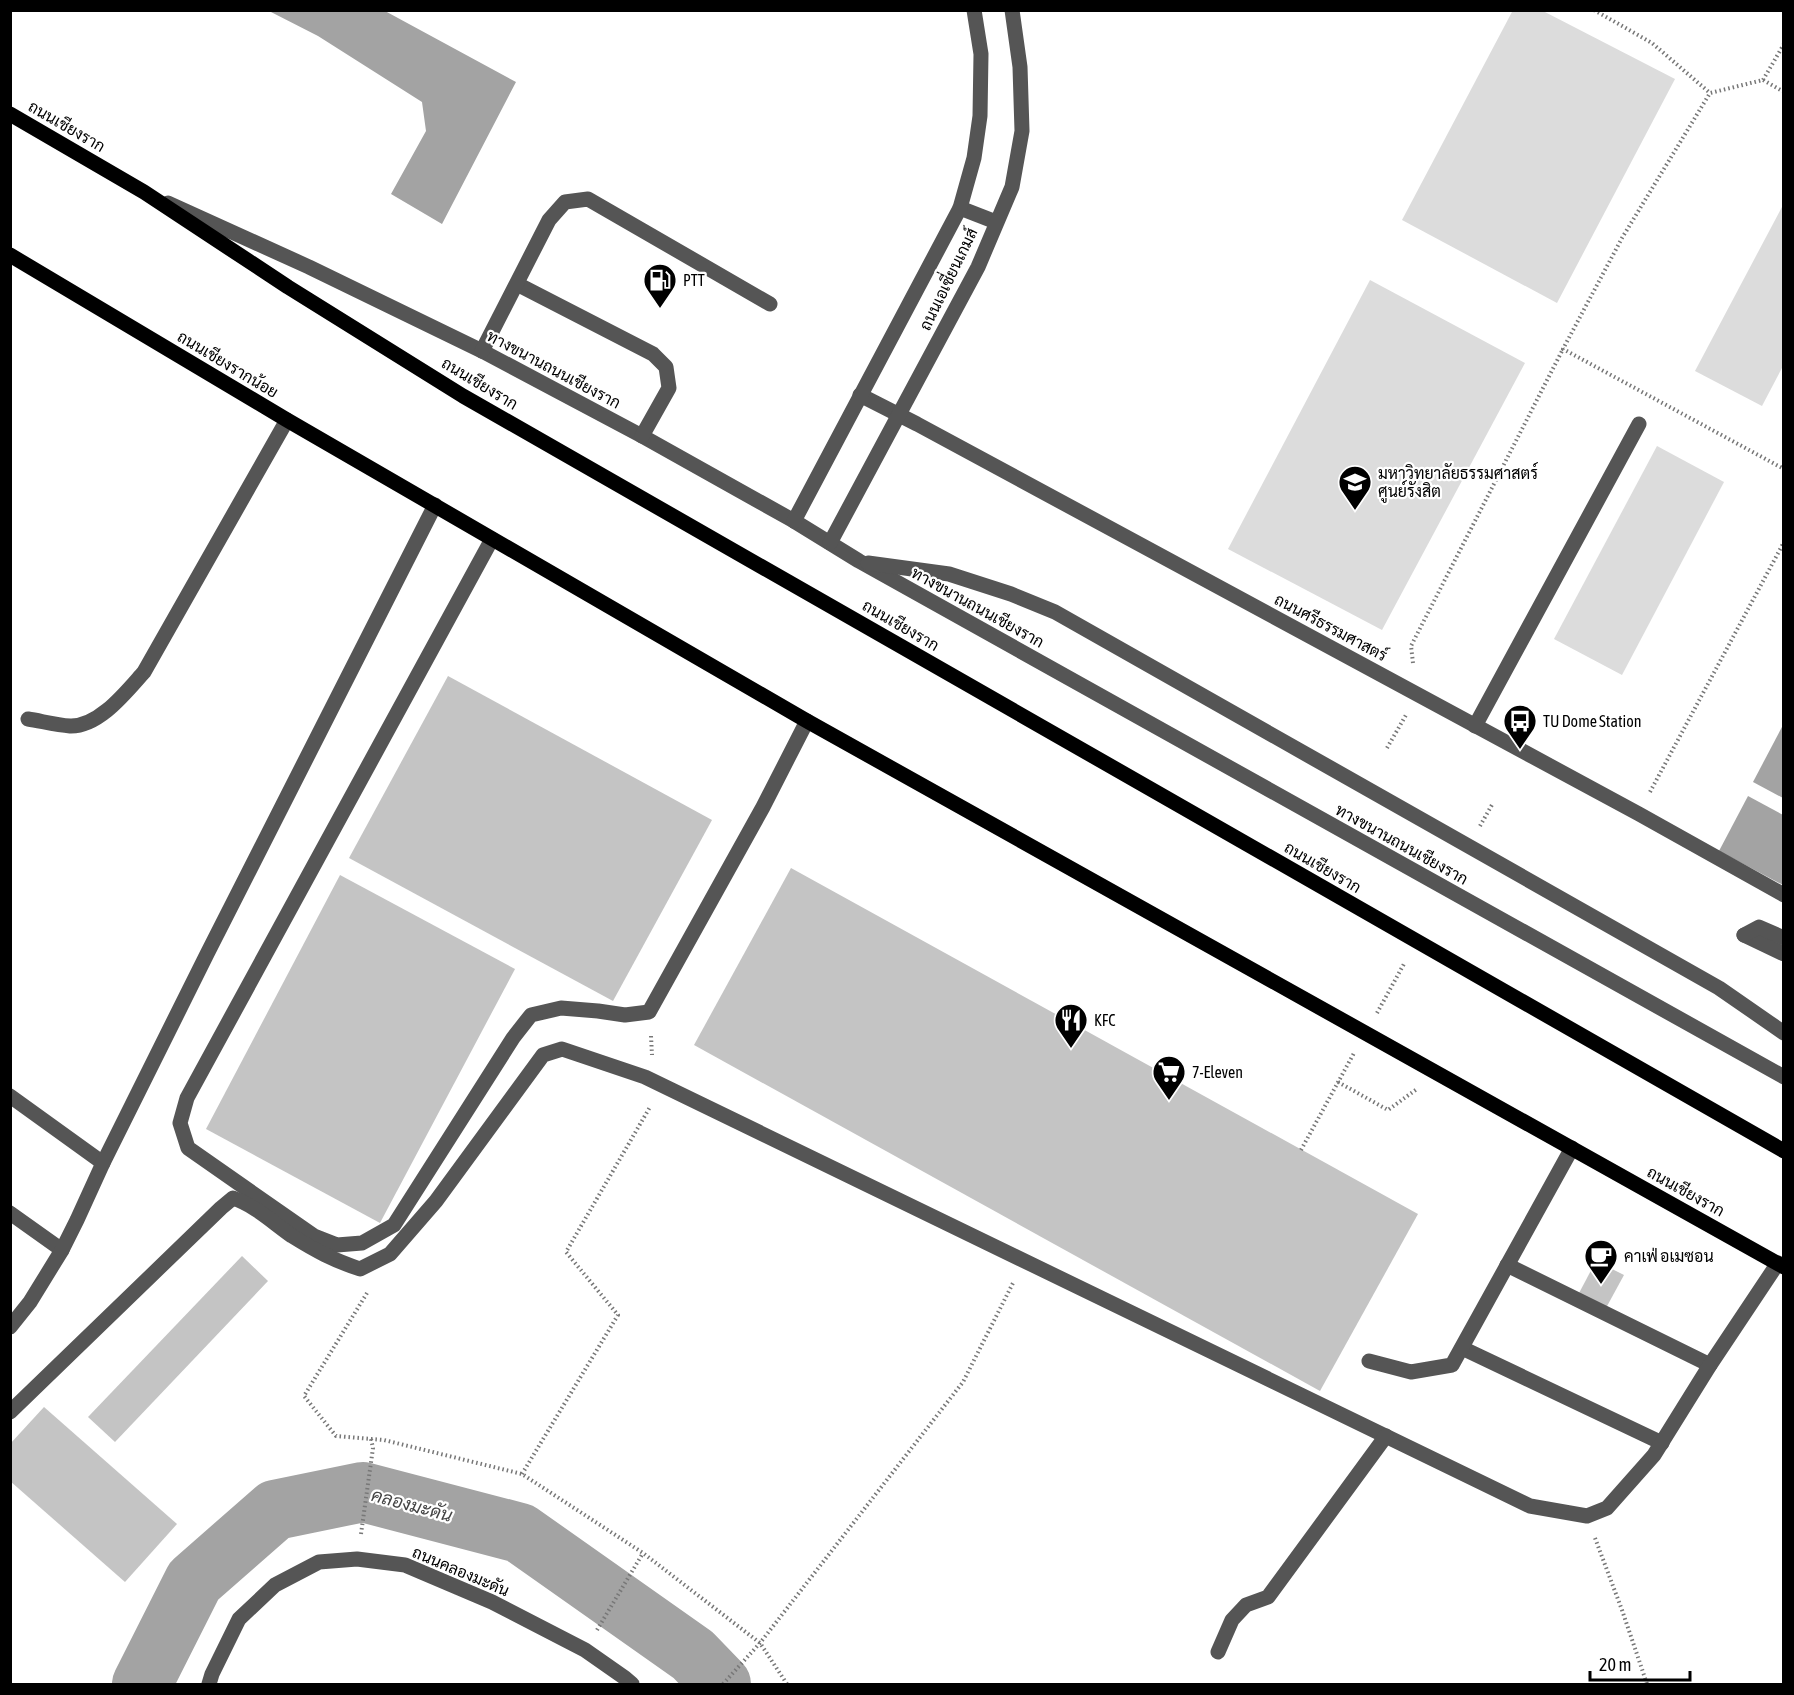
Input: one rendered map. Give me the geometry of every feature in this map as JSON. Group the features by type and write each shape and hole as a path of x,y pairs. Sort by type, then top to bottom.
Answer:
{"main road":[{"name":"ถนนเชียงราก","path":"10,114 144,192 288,287 463,396 1784,1151"},
{"name":"ถนนเชียงรากน้อย","path":"10,255 287,420"},
{"name":"ถนนเชียงราก","path":"287,420 807,721 1781,1265"}],"street":[{"name":"ถนนเอเซี่ยนเกมส์","path":"794,522 960,208 974,158 980,116 981,54 974,10"},
{"name":"ถนนเอเซี่ยนเกมส์","path":"830,543 978,267 1012,187 1022,131 1020,67 1012,10"},
{"name":"ทางขนานถนนเชียงราก","path":"144,192 309,267 482,351 642,436 859,561 1784,1077"},
{"path":"482,351 549,220 565,202 588,199 770,304"},
{"path":"960,208 996,222"},
{"path":"517,284 653,354 666,367 669,388 642,436"},
{"name":"ถนนศรีธรรมศาสตร์","path":"860,395 1639,814 1784,895"},
{"path":"28,719 72,726 98,718 144,672 287,420"},
{"path":"1475,726 1639,424"},
{"path":"10,1327 30,1302 62,1250 103,1163 435,505"},
{"path":"492,539 187,1098 180,1123 188,1148 314,1236 337,1245 362,1243 394,1225 513,1038 531,1015 561,1008 625,1016 649,1012 763,807 807,721"},
{"path":"859,561 949,574 1011,594 1055,612 1719,988 1784,1033"},
{"path":"1784,938 1759,927 1744,934 1784,954"},
{"path":"10,1412 233,1198 248,1203 291,1235 331,1259 360,1269 390,1254 436,1201 543,1055 562,1049 645,1077 1530,1506 1587,1516 1607,1508 1654,1455 1710,1365 1781,1265"},
{"path":"10,1096 103,1163"},
{"path":"1369,1361 1411,1372 1452,1365 1572,1148"},
{"path":"10,1213 62,1250"},
{"path":"1507,1265 1710,1365"},
{"path":"1462,1348 1662,1443"},
{"path":"1218,1652 1232,1620 1246,1605 1268,1598 1386,1436"},
{"name":"ถนนคลองมะดัน","path":"209,1684 239,1619 275,1586 319,1562 357,1559 405,1565 492,1602 585,1650 632,1684"}],"path":[{"path":"1594,10 1652,43 1710,93"},
{"path":"1763,80 1784,44"},
{"path":"1411,646 1622,238 1710,93 1763,80 1784,92"},
{"path":"1563,349 1784,469"},
{"path":"1639,814 1784,542"},
{"path":"645,1077 653,1075 649,1012"},
{"path":"1338,1082 1388,1110 1438,1074"},
{"path":"522,1474 618,1315 566,1252 663,1086"},
{"path":"390,1254 304,1396 336,1436 384,1440 522,1474 643,1553 760,1643 787,1684"},
{"path":"723,1684 760,1643 963,1382 1024,1262"},
{"path":"361,1531 372,1448 371,1439"},
{"path":"1587,1516 1647,1684"},
{"path":"594,1635 643,1553"}],"shaded area":[{"path":"1513,10 1543,11 1675,79 1557,303 1402,220"},
{"path":"269,11 385,11 516,82 442,224 391,194 426,131 422,102 318,36"},
{"path":"1783,205 1783,366 1762,406 1695,371"},
{"path":"1370,280 1525,363 1382,630 1228,549"},
{"path":"1657,446 1724,482 1622,675 1554,639"},
{"path":"1783,725 1783,798 1753,782"},
{"path":"1748,796 1783,815 1783,885 1719,851"}],"building":[{"path":"448,676 712,820 613,1001 349,858"},
{"path":"791,868 1418,1214 1320,1391 694,1045"},
{"path":"340,875 515,969 380,1223 206,1129"},
{"path":"242,1256 268,1281 115,1442 88,1417"},
{"name":"คาเฟ่ อเมซอน","path":"1596,1261 1624,1275 1606,1308 1578,1295"},
{"path":"44,1407 177,1524 125,1582 10,1481 10,1444"}],"waterway":[{"name":"คลองมะดัน","path":"142,1684 194,1581 275,1510 363,1492 520,1533 693,1655 721,1684"}],"place":[{"name":"PTT","path":"660,309"},
{"name":"มหาวิทยาลัยธรรมศาสตร์ ศูนย์รังสิต","path":"1355,511"},
{"name":"TU Dome Station","path":"1520,750"},
{"name":"KFC","path":"1071,1049"},
{"name":"7-Eleven","path":"1169,1101"},
{"name":"คาเฟ่ อเมซอน","path":"1601,1285"}]}
